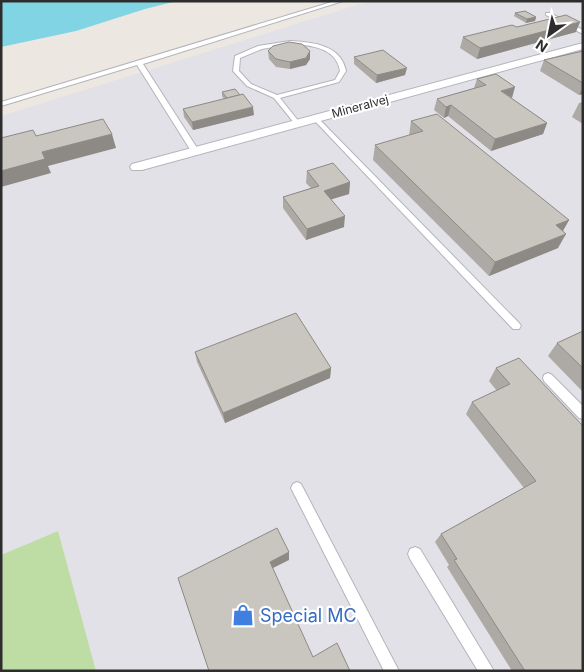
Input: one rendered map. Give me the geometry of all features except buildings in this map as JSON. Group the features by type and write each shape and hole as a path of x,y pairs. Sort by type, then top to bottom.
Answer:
{"street":[{"name":"Mineralvej","path":"137,166 583,46"}],"lane":[{"path":"1,104 341,1"},
{"path":"548,14 583,32"},
{"path":"276,98 337,81 343,71 340,60 330,51 312,44 294,42 281,43 254,50 237,57 236,71 249,85 276,98 297,123"},
{"path":"139,63 195,151"},
{"path":"315,118 516,326"},
{"path":"548,378 583,414"},
{"path":"296,488 392,671"},
{"path":"415,554 487,671"}],"shaded area":[{"path":"370,1 583,1 583,671 96,671 58,531 1,555 1,116"}],"green space":[{"path":"58,531 96,671 1,671 1,555"}],"water":[{"path":"1,1 177,1 76,31 1,47"}],"place":[{"name":"Special MC","path":"243,615"}]}
